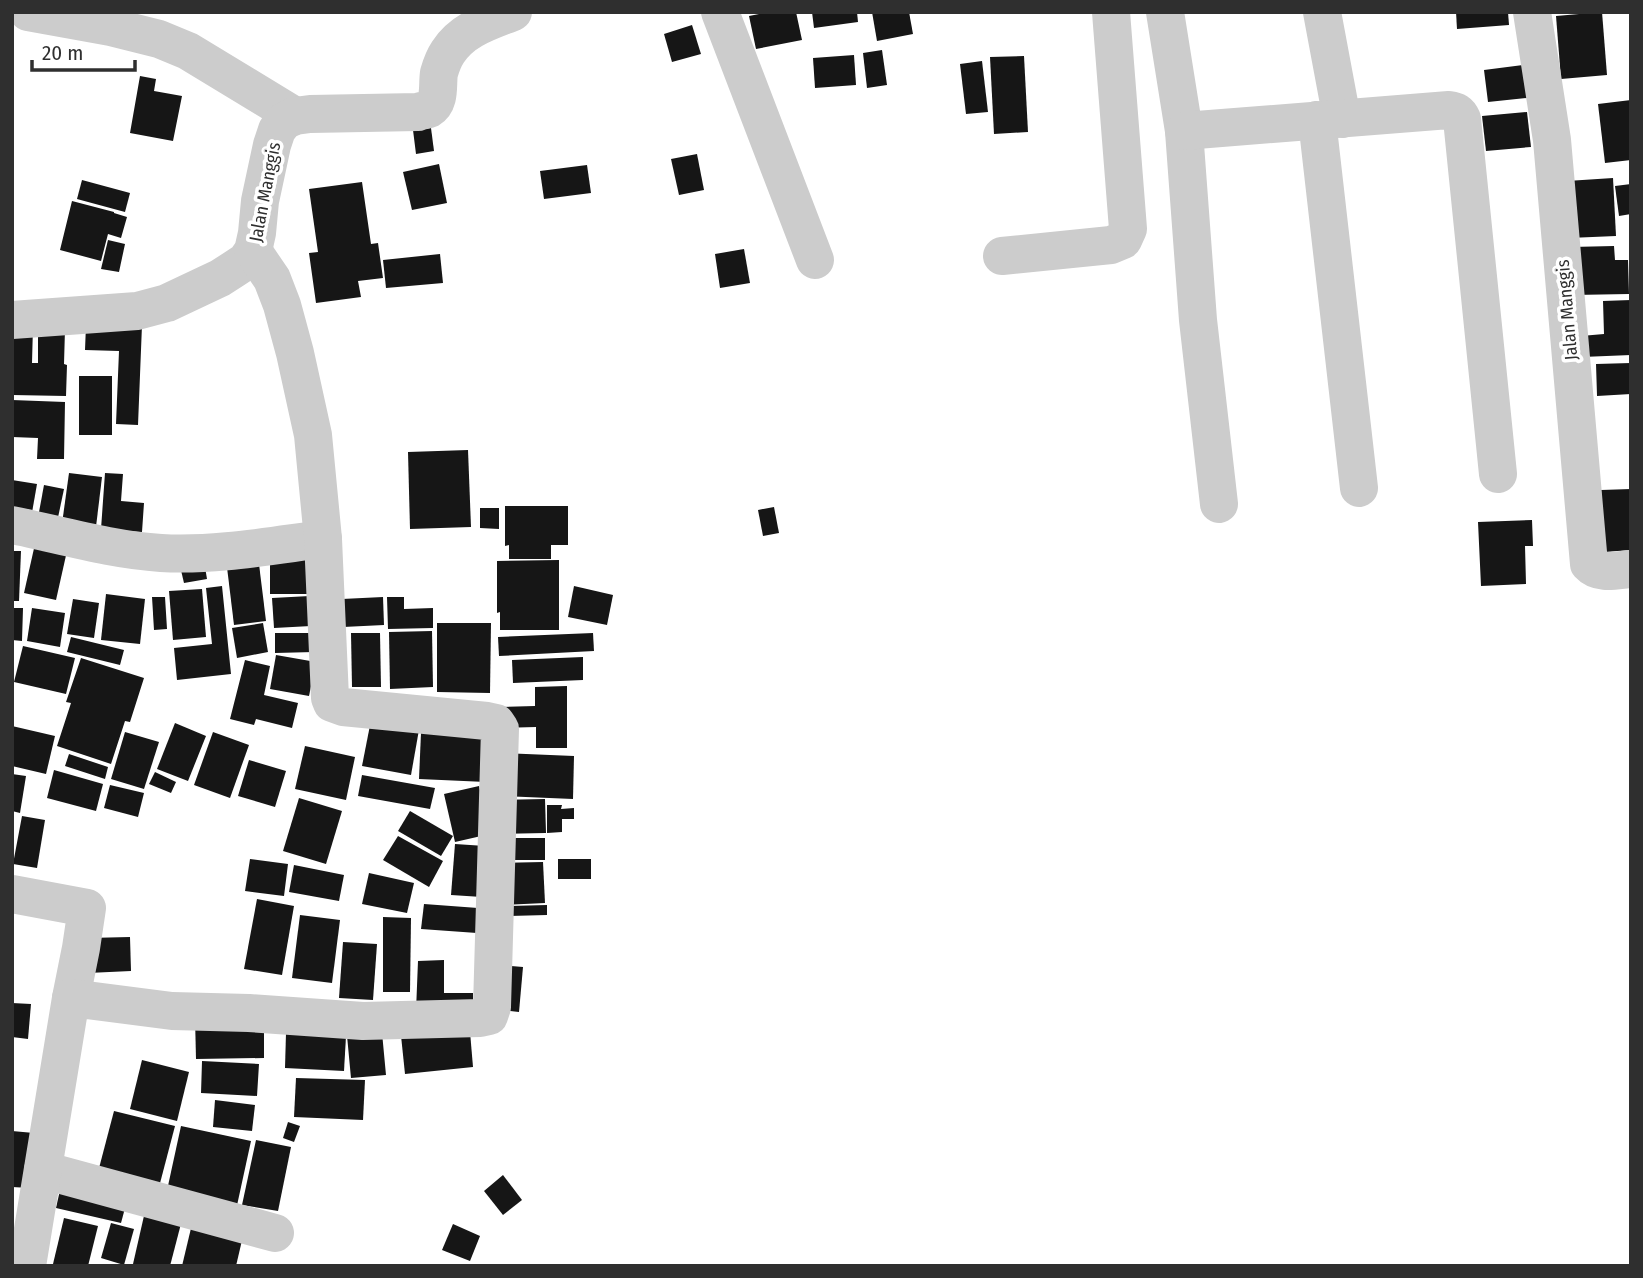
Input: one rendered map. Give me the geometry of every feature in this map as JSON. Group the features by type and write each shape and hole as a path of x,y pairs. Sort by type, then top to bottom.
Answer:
{"street":[{"path":"29,12 159,39 188,51 295,116 418,112 428,109 434,104 437,95 439,74 446,54 458,40 472,29 513,12"},
{"path":"720,12 815,260"},
{"path":"1002,256 1111,245 1123,240 1128,229 1111,12"},
{"path":"1165,12 1184,131 1198,320 1219,504"},
{"path":"1322,12 1359,488"},
{"name":"Jalan Manggis","path":"1532,12 1552,140 1589,564 1600,571 1631,569"},
{"path":"1184,131 1448,110 1460,114 1498,474"},
{"name":"Jalan Manggis","path":"12,320 137,312 167,303 220,278 246,261 253,251 260,201 277,130 284,121 295,116"},
{"path":"71,998 172,1011 363,1021 480,1018 489,1016 492,1007 500,729 496,723 487,721 343,708 332,703 329,691 323,539 313,435 282,305 272,279 253,251"},
{"path":"12,525 159,553 193,554 240,550 323,539"},
{"path":"12,894 87,908 27,1266"},
{"path":"43,1170 275,1233"}],"building":[{"path":"769,12 796,12 802,40 756,49 749,16"},
{"path":"812,12 857,12 858,22 814,28"},
{"path":"872,12 909,12 913,34 877,41"},
{"path":"1456,12 1508,12 1509,25 1457,29"},
{"path":"1602,12 1607,75 1561,79 1556,16"},
{"path":"692,25 701,54 672,62 664,34"},
{"path":"882,50 887,85 867,88 863,53"},
{"path":"854,55 856,85 815,88 813,58"},
{"path":"1024,56 1028,132 994,134 990,57"},
{"path":"982,61 988,112 966,114 960,64"},
{"path":"1523,65 1527,98 1488,102 1484,70"},
{"path":"140,76 156,79 154,91 182,96 173,141 130,133"},
{"path":"1631,100 1631,160 1605,163 1598,104"},
{"path":"1527,112 1531,147 1486,151 1482,116"},
{"path":"431,128 434,151 416,154 413,130"},
{"path":"697,154 704,190 679,195 671,159"},
{"path":"439,164 447,203 412,210 403,172"},
{"path":"587,165 591,193 544,199 540,171"},
{"path":"1613,178 1616,236 1569,238 1567,181"},
{"path":"82,180 130,193 125,212 77,199"},
{"path":"362,182 371,244 378,243 383,278 358,281 361,297 316,303 309,253 318,252 309,189"},
{"path":"1631,184 1631,214 1619,216 1615,186"},
{"path":"72,201 127,217 121,238 108,234 101,261 60,250"},
{"path":"108,240 125,244 119,272 101,269"},
{"path":"1614,246 1615,260 1628,260 1629,294 1573,295 1571,247"},
{"path":"744,249 750,283 720,288 715,254"},
{"path":"440,254 443,283 386,288 383,260"},
{"path":"1631,300 1631,355 1582,357 1581,336 1604,334 1603,301"},
{"path":"12,325 33,326 32,363 38,363 38,328 65,329 66,396 12,395"},
{"path":"86,325 142,325 138,425 116,424 119,351 85,350"},
{"path":"1631,363 1631,394 1597,396 1596,364"},
{"path":"79,376 112,376 112,435 79,435"},
{"path":"12,400 65,402 64,459 37,459 38,438 12,437"},
{"path":"468,450 471,527 410,529 408,452"},
{"path":"69,473 102,477 95,535 61,531"},
{"path":"105,473 123,474 121,501 144,503 142,532 101,529"},
{"path":"12,480 37,484 30,524 12,521"},
{"path":"44,485 64,489 56,527 37,523"},
{"path":"1631,489 1631,550 1604,552 1601,490"},
{"path":"505,506 568,506 568,545 551,545 551,559 509,559 509,545 505,546"},
{"path":"774,507 779,533 763,536 758,510"},
{"path":"480,508 499,508 499,529 480,528"},
{"path":"1532,520 1533,546 1525,546 1526,584 1481,586 1478,522"},
{"path":"37,535 69,542 56,600 24,593"},
{"path":"12,551 21,551 19,601 12,601"},
{"path":"309,552 310,594 270,594 270,553"},
{"path":"258,556 266,621 234,625 226,559"},
{"path":"559,560 559,630 500,630 500,612 497,613 497,561"},
{"path":"204,561 207,579 184,583 180,566"},
{"path":"222,586 231,674 177,680 174,648 212,644 206,588"},
{"path":"574,586 613,595 607,625 568,617"},
{"path":"202,589 206,637 173,640 169,591"},
{"path":"106,594 145,599 140,644 101,640"},
{"path":"310,596 311,626 274,628 272,598"},
{"path":"152,597 165,597 167,629 154,630"},
{"path":"383,597 384,625 343,627 342,599"},
{"path":"387,597 404,597 404,609 433,608 433,628 388,629"},
{"path":"73,599 99,603 94,638 67,634"},
{"path":"12,608 23,608 22,641 12,640"},
{"path":"32,608 65,613 60,647 27,641"},
{"path":"263,623 268,652 237,658 232,628"},
{"path":"437,623 491,623 490,693 437,692"},
{"path":"432,631 433,687 390,689 389,632"},
{"path":"275,633 314,633 314,652 275,653"},
{"path":"351,633 380,633 381,687 352,687"},
{"path":"593,633 594,651 499,656 498,637"},
{"path":"71,637 124,650 120,665 67,652"},
{"path":"23,646 75,658 66,694 14,682"},
{"path":"276,655 316,662 309,696 270,689"},
{"path":"583,657 583,680 513,683 512,660"},
{"path":"81,658 144,678 130,722 125,721 111,764 57,746 71,703 66,702"},
{"path":"245,660 270,666 264,695 298,703 292,728 256,719 254,725 230,719"},
{"path":"567,686 567,748 536,748 536,727 503,728 502,707 535,706 535,687"},
{"path":"372,715 420,724 411,775 362,766"},
{"path":"175,723 206,736 188,781 157,769"},
{"path":"12,726 55,736 46,774 12,766"},
{"path":"125,732 159,742 144,789 111,779"},
{"path":"213,732 249,745 230,798 194,785"},
{"path":"421,733 488,735 486,782 419,779"},
{"path":"305,746 355,757 346,800 295,789"},
{"path":"504,753 574,756 573,799 502,796"},
{"path":"69,754 108,767 105,779 65,766"},
{"path":"249,760 286,771 275,807 238,796"},
{"path":"54,770 103,784 96,811 47,798"},
{"path":"155,772 176,782 171,793 149,784"},
{"path":"12,774 26,776 20,813 12,811"},
{"path":"362,775 435,788 430,809 358,796"},
{"path":"110,785 144,793 138,817 104,808"},
{"path":"479,786 490,834 455,842 444,794"},
{"path":"299,798 342,811 326,864 283,851"},
{"path":"545,799 546,833 501,834 500,800"},
{"path":"547,805 562,805 561,809 574,808 574,819 562,819 562,832 547,833"},
{"path":"410,811 453,836 441,856 398,831"},
{"path":"22,816 45,820 37,868 13,864"},
{"path":"398,836 443,861 429,887 383,860"},
{"path":"510,838 545,838 545,860 510,860"},
{"path":"455,844 485,846 482,897 451,895"},
{"path":"250,859 288,864 284,896 245,891"},
{"path":"558,859 591,859 591,879 558,879"},
{"path":"543,862 545,903 502,905 500,863"},
{"path":"294,865 344,875 339,901 289,892"},
{"path":"369,873 414,883 407,913 362,904"},
{"path":"257,899 294,906 282,975 244,969"},
{"path":"424,904 478,908 477,933 421,929"},
{"path":"547,905 547,915 509,916 509,906"},
{"path":"300,915 340,920 332,983 292,978"},
{"path":"383,917 411,918 410,992 383,992"},
{"path":"130,937 131,971 88,973 88,938"},
{"path":"343,942 377,944 373,1000 339,998"},
{"path":"444,960 444,993 473,993 473,1011 416,1011 418,961"},
{"path":"498,965 523,967 519,1012 494,1009"},
{"path":"12,1003 31,1004 28,1039 12,1037"},
{"path":"264,1016 264,1058 196,1059 195,1017"},
{"path":"469,1020 473,1067 405,1074 400,1026"},
{"path":"381,1022 386,1075 351,1078 346,1025"},
{"path":"286,1033 346,1036 344,1071 285,1068"},
{"path":"142,1060 189,1072 177,1121 130,1109"},
{"path":"202,1061 259,1064 257,1096 201,1093"},
{"path":"296,1078 365,1080 363,1120 294,1117"},
{"path":"215,1100 255,1105 252,1131 213,1127"},
{"path":"114,1111 175,1126 159,1187 98,1172"},
{"path":"288,1122 300,1126 294,1142 283,1138"},
{"path":"181,1126 251,1141 236,1210 166,1195"},
{"path":"12,1131 34,1133 30,1188 12,1187"},
{"path":"256,1140 291,1147 278,1211 242,1205"},
{"path":"503,1175 522,1200 503,1215 484,1191"},
{"path":"62,1181 128,1197 121,1223 56,1208"},
{"path":"146,1207 183,1216 170,1266 133,1264"},
{"path":"64,1218 98,1226 88,1266 53,1264"},
{"path":"111,1223 134,1229 124,1265 101,1258"},
{"path":"192,1224 243,1236 236,1266 182,1266"},
{"path":"453,1224 480,1236 470,1261 442,1250"}]}
